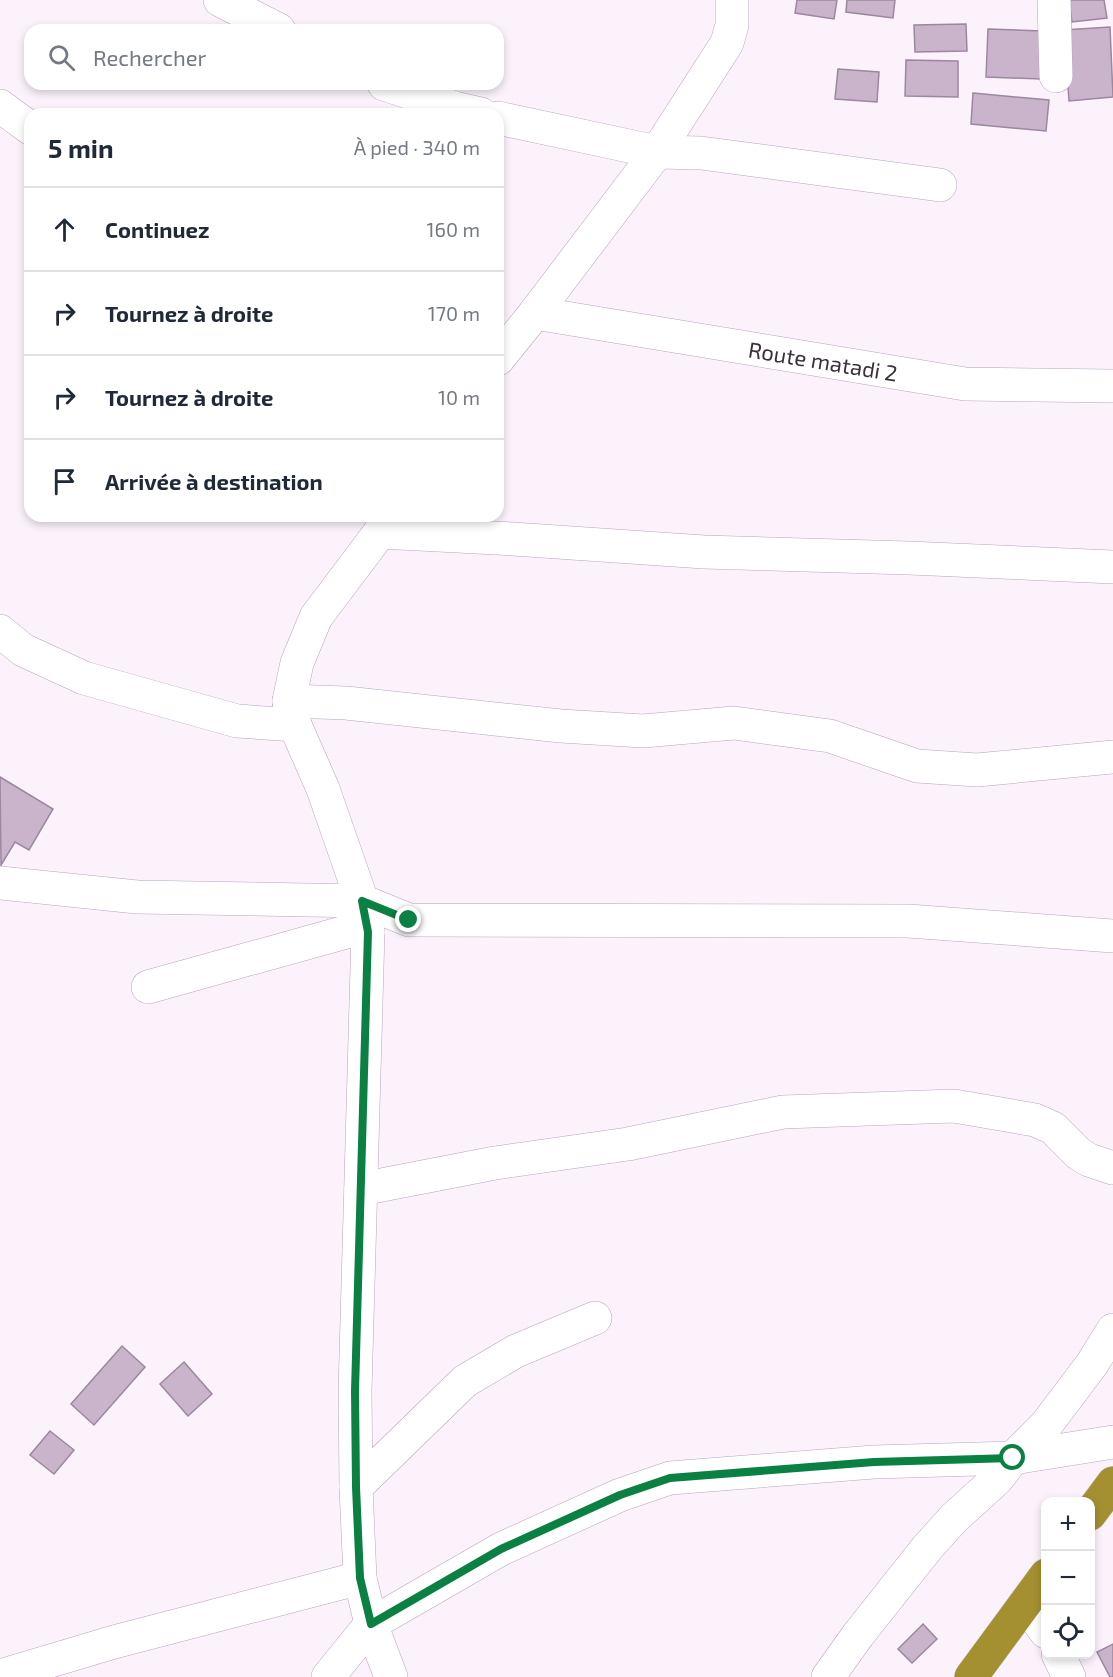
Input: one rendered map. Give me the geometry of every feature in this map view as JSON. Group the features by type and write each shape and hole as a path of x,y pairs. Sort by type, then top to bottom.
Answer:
{"highway":[{"path":"1095,1507 1113,1483"},
{"path":"971,1677 1041,1582"}],"street":[{"path":"220,0 267,24"},
{"path":"504,347 535,313 657,152 727,42 732,25 732,0"},
{"path":"1054,0 1056,76"},
{"path":"402,90 455,108"},
{"path":"0,106 24,124"},
{"path":"504,119 657,152 701,153 940,185"},
{"name":"Route matadi 2","path":"535,313 965,384 1113,386"},
{"path":"391,1677 371,1624 360,1578 356,1487 355,1391 368,932 362,901 323,789 292,713 297,663 316,617 385,524 513,539 704,552 1113,567"},
{"path":"0,631 23,650 84,678 237,721 346,703 561,726 644,731 734,723 830,736 917,766 977,770 1113,757"},
{"path":"0,883 137,897 362,901 409,920 908,921 1113,936"},
{"path":"148,987 354,930 368,932"},
{"path":"361,1189 495,1163 628,1144 783,1112 954,1106 1035,1120 1053,1128 1079,1154 1113,1168"},
{"path":"356,1487 465,1381 516,1351 595,1318"},
{"path":"828,1677 927,1548 954,1518 997,1479 1013,1458 1046,1425 1092,1364 1113,1330"},
{"path":"328,1677 371,1624 501,1549 620,1495 670,1478 874,1462 1013,1458 1113,1442"},
{"path":"0,1676 114,1642 360,1578"},
{"path":"1025,1603 1041,1625"},
{"path":"1060,1659 1069,1677"}],"building":[{"path":"797,0 837,0 834,19 795,13"},
{"path":"847,0 895,0 893,18 846,12"},
{"path":"1069,0 1104,0 1107,18 1072,22"},
{"path":"966,24 967,51 915,52 914,25"},
{"path":"1110,27 1113,97 1069,101 1064,30"},
{"path":"988,29 1042,31 1040,79 986,77"},
{"path":"906,60 958,61 958,97 905,96"},
{"path":"838,69 879,72 877,102 835,99"},
{"path":"973,93 1049,100 1046,131 971,124"},
{"path":"0,777 53,809 29,850 15,842 1,865"},
{"path":"122,1346 145,1367 94,1425 71,1404"},
{"path":"184,1362 212,1394 188,1416 160,1384"},
{"path":"50,1431 74,1450 54,1474 30,1455"},
{"path":"923,1624 937,1639 912,1663 898,1649"},
{"path":"1113,1644 1113,1677 1110,1677 1097,1652"}],"route":[{"path":"409,920 362,901 368,932 355,1391 356,1487 360,1578 371,1624 501,1549 620,1495 670,1478 874,1462 1013,1458"}]}
